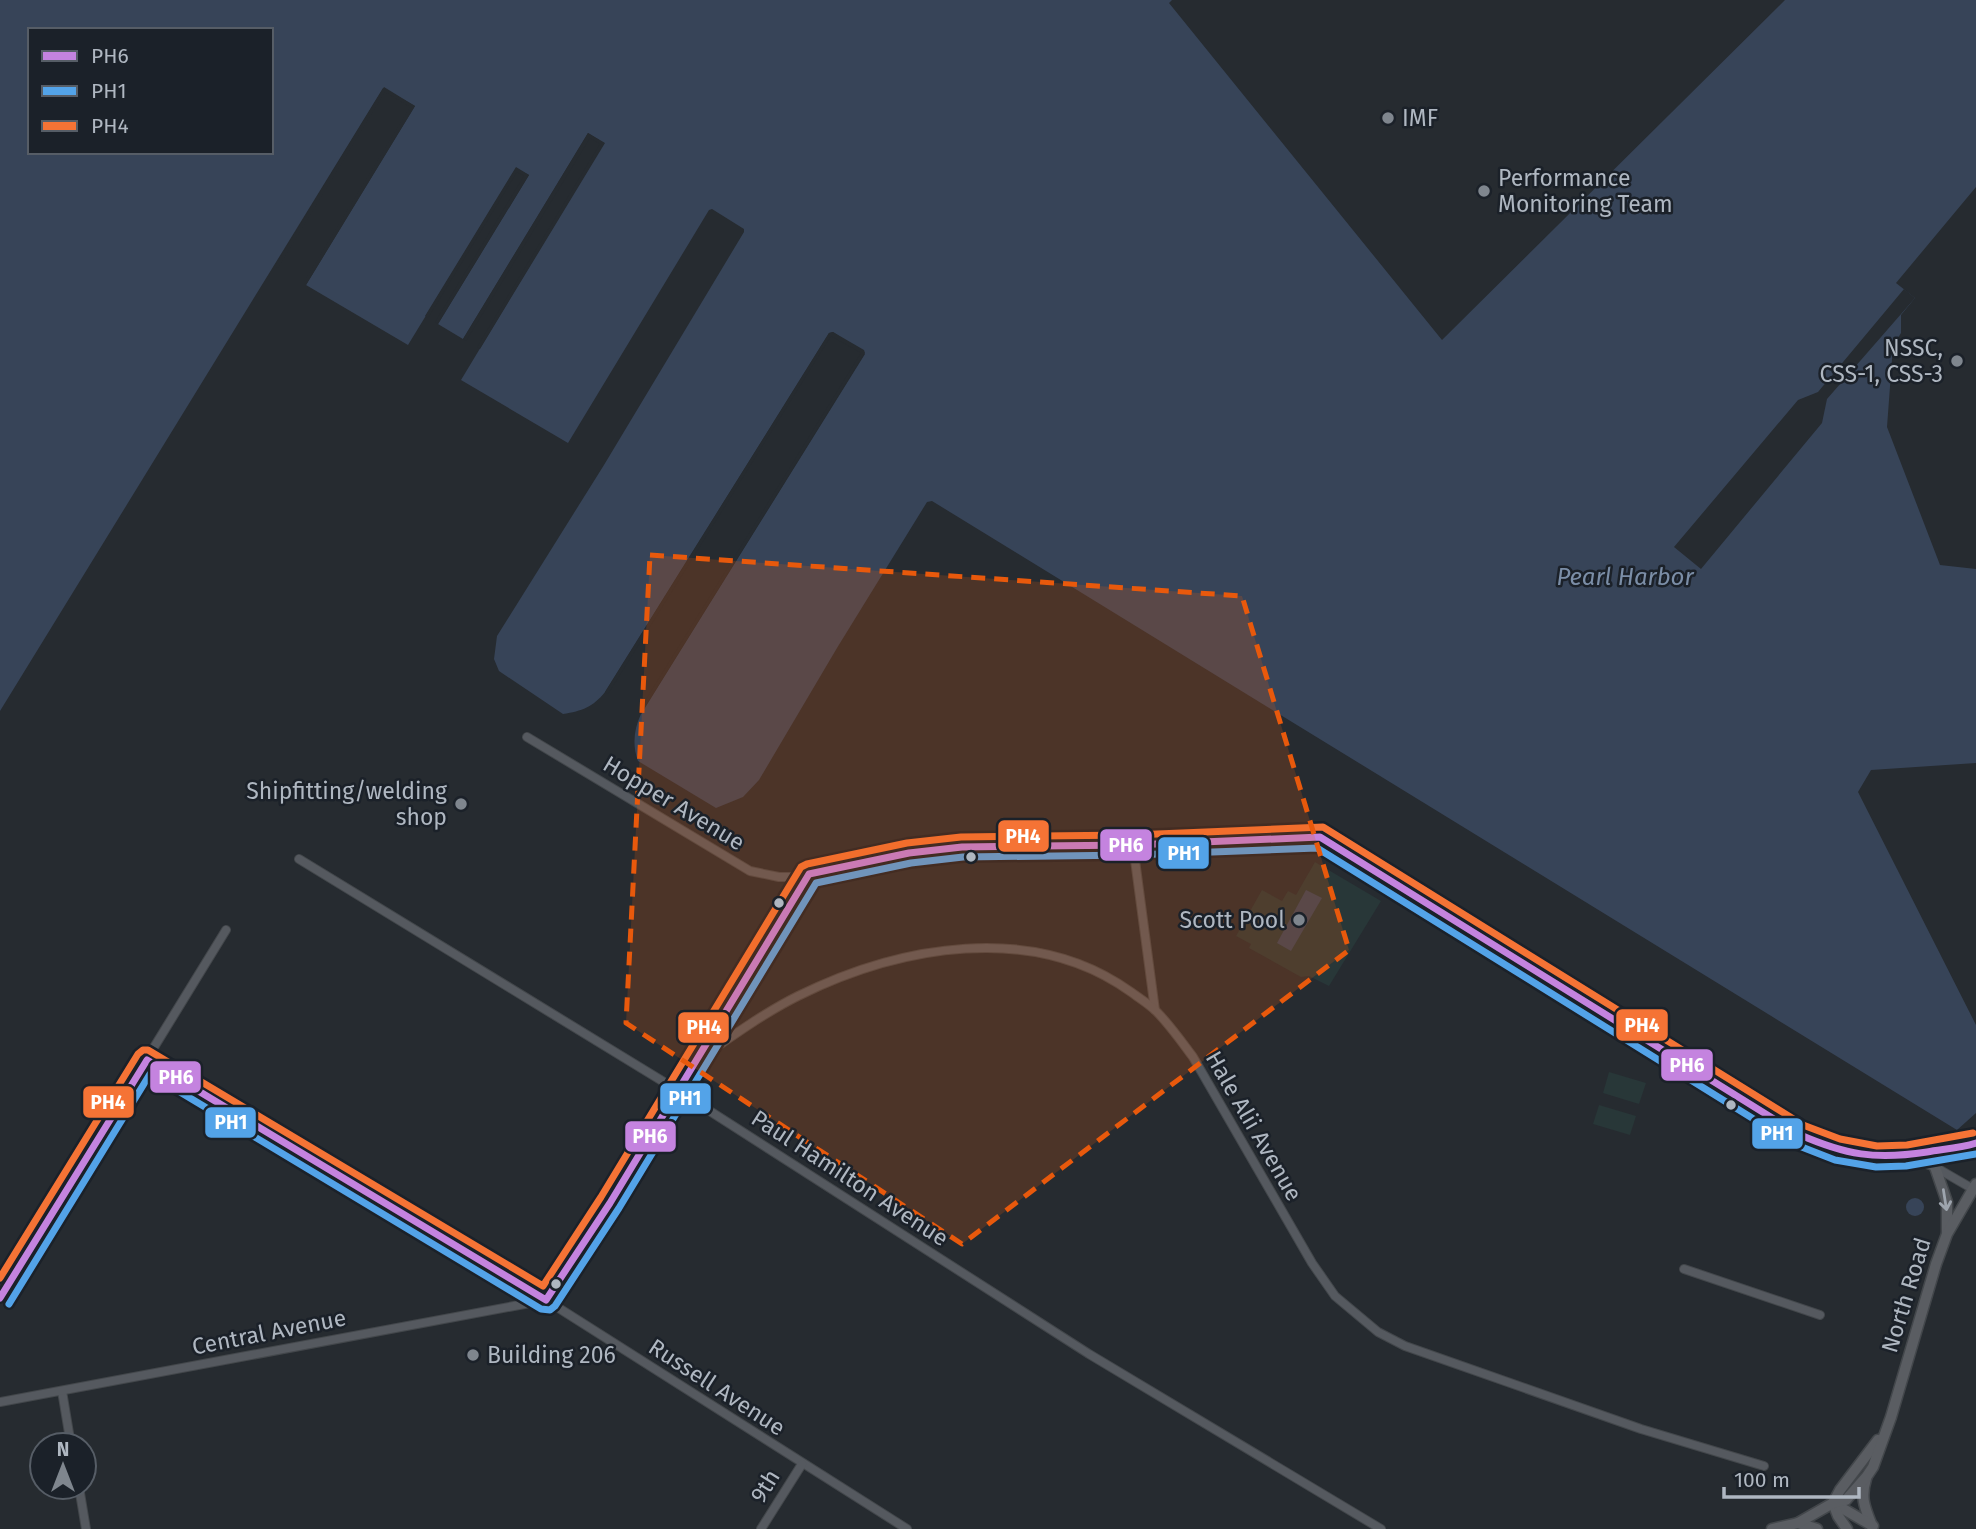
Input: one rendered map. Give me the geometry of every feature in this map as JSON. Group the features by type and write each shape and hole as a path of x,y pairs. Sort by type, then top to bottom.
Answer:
{"street":[{"name":"Hopper Avenue","path":"527,737 750,871 779,877 809,874 909,853 962,847 1133,845 1320,837 1798,1134 1828,1148 1863,1156 1904,1156"},
{"path":"1133,845 1155,1010"},
{"name":"Paul Hamilton Avenue","path":"299,859 677,1090 1089,1353 1381,1529"},
{"path":"546,1300 610,1203 809,874"},
{"path":"0,1298 226,930"},
{"name":"Hale Alii Avenue","path":"695,1062 796,997 854,971 915,954 980,948 1017,950 1051,956 1085,967 1116,981 1155,1010 1193,1057 1320,1274 1335,1296 1378,1332 1405,1346 1641,1429 1764,1466"},
{"name":"Russell Avenue","path":"146,1060 546,1300 907,1529"},
{"path":"1904,1156 1961,1149 1976,1143"},
{"path":"1904,1156 1935,1167 1974,1186"},
{"path":"1935,1167 1947,1202 1947,1234"},
{"name":"North Road","path":"1833,1503 1846,1500 1873,1467 1889,1423 1936,1264 1947,1234 1974,1186"},
{"path":"1684,1269 1820,1315"},
{"name":"Central Avenue","path":"0,1402 546,1300"},
{"path":"62,1391 69,1431"},
{"name":"North Road","path":"1833,1503 1889,1423"},
{"name":"9th","path":"761,1529 802,1464"},
{"path":"1867,1476 1863,1491 1864,1503 1874,1528"},
{"path":"81,1501 86,1529"},
{"path":"1833,1503 1874,1528"},
{"path":"1772,1529 1798,1523 1833,1503"},
{"path":"1833,1503 1847,1529"},
{"path":"1798,1523 1817,1529"}],"highlighted area":[{"path":"650,555 1242,596 1349,950 962,1244 626,1023"}],"shaded area":[{"path":"1315,862 1381,901 1329,986 1309,976 1301,977 1249,948 1251,944 1236,936 1262,890 1282,901 1288,891 1296,895"},
{"path":"1609,1072 1646,1083 1639,1104 1603,1093"},
{"path":"1599,1105 1636,1116 1630,1135 1593,1124"}],"water":[{"name":"Pearl Harbor","path":"0,0 1172,0 1169,3 1442,340 1785,0 1976,0 1976,187 1896,283 1915,298 1901,315 1901,333 1893,346 1887,427 1940,565 1976,569 1976,763 1871,770 1858,792 1976,1025 1976,1113 1957,1130 932,501 927,502 759,780 743,797 716,808 638,761 635,737 641,714 865,354 833,332 829,333 605,692 587,708 563,714 499,671 494,659 497,636 604,465 744,229 712,209 709,210 568,443 461,380 604,143 588,133 463,339 438,324 529,175 516,168 408,345 306,285 415,106 383,88 0,711"},
{"name":"Scott Pool","path":"1306,890 1322,898 1291,951 1277,943"},
{"path":"1915,1198 1921,1201 1924,1207 1921,1213 1915,1216 1909,1213 1906,1207 1909,1201"}],"pier":[{"path":"384,87 415,106 306,285 303,283 410,107 385,92 278,268 275,266"},
{"path":"588,133 605,143 480,349 477,347 600,144 590,138 466,341 463,339"},
{"path":"516,167 529,175 438,324 435,322 524,176 517,172 428,318 425,316"},
{"path":"1904,289 1915,298 1827,399 1822,423 1701,569 1674,547 1798,400 1818,392"},
{"path":"833,332 865,353 641,714 638,712 861,353 831,336 608,694 605,692 829,333"}],"transit line":[{"name":"PH4","path":"0,1278 138,1054 148,1050 543,1286 601,1197 801,867 907,843 961,837 1133,835 1323,827 1803,1125 1840,1139 1877,1146 1907,1145 1973,1133"},
{"name":"PH6","path":"0,1298 147,1060 546,1300 610,1203 809,874 909,853 962,847 1133,845 1320,837 1798,1134 1846,1151 1892,1156 1976,1143"},
{"name":"PH1","path":"9,1304 150,1074 541,1309 550,1310 619,1208 816,883 911,863 963,857 1133,855 1317,848 1794,1144 1835,1160 1876,1167 1906,1166 1976,1154"}],"place":[{"name":"IMF","path":"1388,118"},
{"name":"Performance Monitoring Team","path":"1484,191"},
{"name":"NSSC, CSS-1, CSS-3","path":"1957,361"},
{"name":"Shipfitting/welding shop","path":"461,804"},
{"name":"Scott Pool","path":"1299,920"},
{"name":"Building 206","path":"473,1355"}]}
